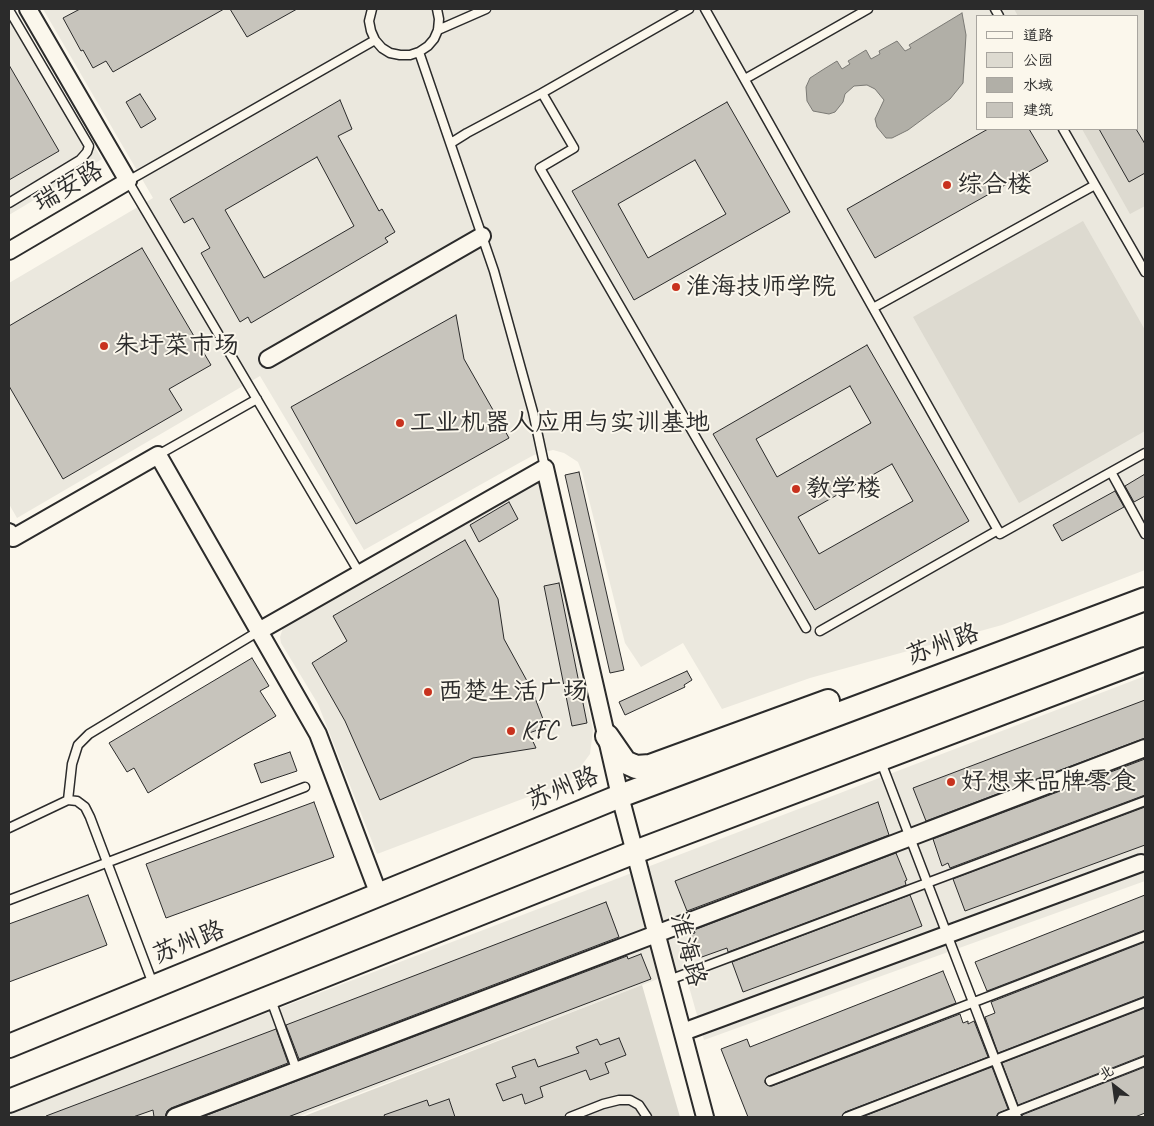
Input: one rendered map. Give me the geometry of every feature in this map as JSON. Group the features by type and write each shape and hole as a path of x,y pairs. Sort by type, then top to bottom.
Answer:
{"main road":[{"name":"苏州路","path":"9,1046 620,796 1145,599"},
{"path":"9,1101 635,852 1145,659"},
{"path":"606,736 625,762 636,766 650,766 831,700 934,678"}],"street":[{"path":"28,9 128,181"},
{"name":"瑞安路","path":"9,251 128,181"},
{"path":"268,359 482,236"},
{"path":"10,537 158,455 318,734 379,895"},
{"path":"259,631 545,468"},
{"name":"淮海路","path":"545,468 620,796 705,1117"},
{"path":"175,1117 1145,748"},
{"path":"683,1032 1141,863"}],"lane":[{"path":"372,9 369,21 375,40 382,48 395,54 410,55 419,52 434,39 438,30 439,19 437,9"},
{"path":"452,143 688,9"},
{"path":"705,9 1000,534 1145,453"},
{"path":"745,79 868,9"},
{"path":"9,10 89,146 87,152 80,160 9,203"},
{"path":"438,30 481,10"},
{"path":"360,574 128,181 375,40"},
{"path":"419,52 452,143 494,271 533,412 545,468"},
{"path":"542,93 574,148 540,168 806,628"},
{"path":"1064,130 1145,272"},
{"path":"874,308 1096,185"},
{"path":"158,455 257,399"},
{"path":"1111,472 1145,534"},
{"path":"820,631 998,530"},
{"path":"68,800 72,764 78,745 89,734 259,631"},
{"path":"880,759 1016,1115"},
{"path":"9,900 305,787"},
{"path":"9,828 68,800 77,802 84,807 90,817 154,986"},
{"path":"669,980 1145,801"},
{"path":"770,1081 1145,936"},
{"path":"270,997 297,1071"},
{"path":"847,1117 1145,1002"},
{"path":"1002,1117 1016,1115 1145,1061"},
{"path":"570,1117 603,1104 619,1100 630,1100 639,1105 647,1117"}],"shaded area":[{"path":"9,9 12,9 102,159 9,215"},
{"name":"淮海技师学院","path":"43,9 1145,9 1145,570 1002,625 810,678 722,709 683,643 641,667 625,643 582,472 578,462 564,453 553,450 534,455 364,550 260,376 17,518 9,504 9,283 153,198"},
{"name":"西楚生活广场","path":"539,479 593,730 590,754 570,781 377,854 318,704 281,643 280,637 283,628"},
{"path":"1145,676 1145,881 704,1040 684,969 297,1117 9,1117 9,1112"}],"green space":[{"path":"1014,9 1145,9 1145,206 1130,214 1083,130 1139,130 1139,15 1017,15"},
{"path":"1083,221 1145,330 1145,431 1019,503 913,317"},
{"path":"642,985 680,1117 302,1117"}],"water":[{"path":"962,13 966,35 963,83 950,99 908,130 892,138 886,138 877,127 875,119 884,100 875,89 867,85 854,86 845,94 843,102 835,112 829,114 813,111 807,101 806,87 810,78 837,61 842,69 850,64 848,61 866,50 871,59 880,54 879,51 897,41 905,51 911,48 909,45"}],"building":[{"path":"80,9 224,9 113,72 106,61 93,68 83,50 81,51 63,18"},
{"path":"230,9 297,9 247,37"},
{"path":"9,65 59,151 9,180"},
{"path":"140,94 156,119 141,128 126,102"},
{"path":"340,100 352,129 338,136 379,211 382,209 395,232 385,238 388,242 251,323 248,317 240,322 201,253 210,248 193,218 184,223 170,199","holes":["317,157 354,226 264,278 225,210"]},
{"path":"727,102 790,212 634,300 572,191","holes":["695,160 726,214 648,258 618,204"]},
{"name":"综合楼","path":"986,130 1030,130 1048,161 875,258 847,209"},
{"path":"1100,130 1137,130 1145,144 1145,173 1129,182"},
{"name":"朱圩菜市场","path":"142,248 211,365 169,389 182,410 63,479 9,386 9,326"},
{"name":"工业机器人应用与实训基地","path":"456,315 464,359 509,438 356,524 291,407"},
{"name":"教学楼","path":"867,345 969,521 815,610 713,434","holes":["850,386 871,423 777,477 756,439","892,464 913,501 819,554 798,517"]},
{"path":"579,472 624,670 610,673 565,475"},
{"path":"1145,474 1145,496 1134,502 1125,486"},
{"path":"1115,491 1124,507 1062,541 1053,525"},
{"path":"509,502 518,519 479,542 470,525"},
{"path":"465,540 498,599 504,639 532,690 546,727 529,733 536,748 473,758 380,800 345,721 312,663 347,641 333,616"},
{"path":"559,583 587,723 572,726 544,586"},
{"path":"252,658 269,686 260,691 276,716 148,793 134,768 127,772 109,743"},
{"path":"687,671 692,680 684,685 685,687 625,715 619,702"},
{"path":"1145,700 1145,738 926,821 913,788"},
{"path":"290,752 297,771 261,783 254,764"},
{"path":"1145,759 1145,795 950,868 948,863 942,866 933,839"},
{"path":"314,802 334,857 166,918 146,864"},
{"path":"878,802 889,835 687,911 675,881"},
{"path":"1145,807 1145,845 965,911 953,879"},
{"path":"896,853 907,880 905,881 906,885 728,952 727,948 699,958 690,934 695,933 694,930"},
{"path":"88,895 107,945 9,982 9,924"},
{"path":"910,895 922,926 743,992 732,962"},
{"path":"1145,895 1145,930 987,991 975,962"},
{"path":"606,902 619,937 299,1059 286,1025"},
{"path":"1145,942 1145,996 998,1053 985,1017 995,1013 991,1002"},
{"path":"641,954 651,979 288,1117 202,1117 627,956 628,959"},
{"path":"943,971 956,1003 768,1076 765,1083 772,1086 960,1014 963,1023 968,1021 968,1024 974,1021 988,1057 845,1112 842,1117 748,1117 721,1049 747,1039 750,1047"},
{"path":"1145,1008 1145,1055 1018,1105 1002,1063"},
{"path":"276,1029 288,1063 171,1108 167,1111 165,1117 154,1117 153,1110 133,1117 46,1117 46,1116"},
{"path":"619,1038 626,1055 605,1063 609,1073 590,1080 586,1070 540,1087 543,1097 525,1104 522,1094 503,1101 496,1084 516,1077 512,1067 535,1059 538,1067 579,1053 576,1047 597,1039 600,1045"},
{"path":"992,1067 1008,1109 998,1113 996,1117 862,1117"},
{"path":"1145,1067 1145,1113 1135,1117 1023,1117 1022,1115"},
{"path":"449,1099 455,1117 385,1117 384,1115 427,1100 429,1106"}],"place":[{"name":"综合楼","path":"947,185"},
{"name":"淮海技师学院","path":"676,287"},
{"name":"朱圩菜市场","path":"104,346"},
{"name":"工业机器人应用与实训基地","path":"400,423"},
{"name":"教学楼","path":"796,489"},
{"name":"西楚生活广场","path":"428,692"},
{"name":"KFC","path":"511,731"},
{"name":"好想来品牌零食","path":"951,782"}]}
